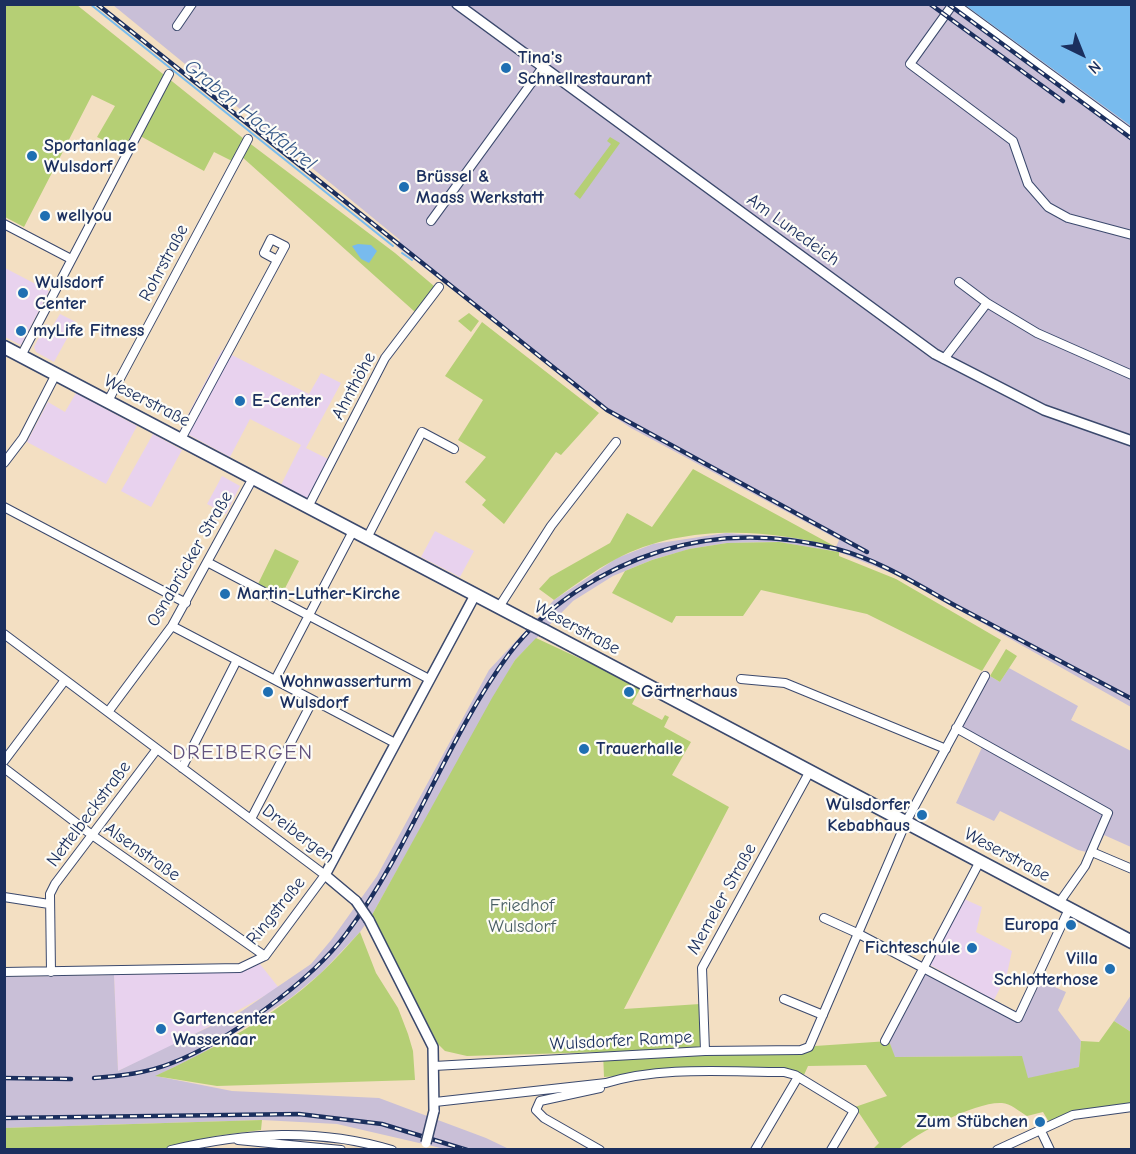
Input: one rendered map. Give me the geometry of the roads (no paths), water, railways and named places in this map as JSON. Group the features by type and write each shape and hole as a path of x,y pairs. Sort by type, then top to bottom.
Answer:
{"main road":[{"name":"Weserstraße","path":"4,348 181,439 1131,942"}],"street":[{"path":"177,26 192,4"},
{"name":"Am Lunedeich","path":"457,4 944,359 1044,410 1131,441"},
{"path":"1131,134 954,4 910,63 1017,144 1028,184 1048,207 1068,218 1131,235"},
{"path":"431,221 543,68"},
{"path":"21,356 169,74"},
{"name":"Rohrstraße","path":"108,401 248,139"},
{"path":"4,224 71,260"},
{"path":"181,439 277,260"},
{"path":"959,282 987,303 1037,333 1131,375"},
{"name":"Ahnthöhe","path":"308,507 385,358 439,287"},
{"path":"944,359 987,303"},
{"path":"4,463 23,438 56,374"},
{"path":"367,538 422,432 454,449"},
{"path":"499,607 551,526 616,442"},
{"name":"Osnabrücker Straße","path":"108,712 172,626 209,563 253,478"},
{"path":"4,507 186,603"},
{"path":"275,680 353,531"},
{"path":"209,563 429,680"},
{"name":"Ringstraße","path":"4,972 225,969 240,968 265,956 325,875 475,595"},
{"path":"172,626 395,743"},
{"name":"Dreibergen","path":"4,634 325,875 356,901 369,920 433,1047 434,1107 425,1146"},
{"path":"182,768 237,660"},
{"path":"784,999 823,1015 906,822 985,676"},
{"path":"741,679 785,683 946,749"},
{"path":"4,761 65,680"},
{"path":"251,819 313,700"},
{"path":"824,918 1018,1018 1064,906 1092,852 1108,813 956,728"},
{"name":"Nettelbeckstraße","path":"51,972 49,904 55,884 157,749"},
{"name":"Alsenstraße","path":"4,768 92,835 265,956"},
{"name":"Memeler Straße","path":"705,1051 702,968 810,771"},
{"path":"1092,852 1131,868"},
{"path":"885,1041 980,861"},
{"path":"4,897 49,904"},
{"name":"Wulsdorfer Rampe","path":"434,1066 705,1051 801,1050 809,1047 823,1015"},
{"path":"434,1107 606,1083 631,1076 694,1072 783,1072 798,1077 850,1106 854,1111 831,1149"},
{"path":"755,1149 798,1077"},
{"path":"600,1149 544,1118 538,1113 536,1106 540,1101 599,1089 606,1083"},
{"path":"997,1149 1073,1115 1131,1107"},
{"path":"1040,1129 1050,1149"},
{"path":"171,1149 209,1146 231,1139 262,1134 318,1134 392,1149"},
{"path":"231,1139 341,1149"}],"water":[{"path":"965,5 1131,5 1131,126"},
{"path":"371,245 377,251 369,263 361,259 352,246"}],"waterway":[{"name":"Graben Hackfahrel","path":"90,4 393,246"},
{"name":"Graben Hackfahrel","path":"402,253 412,260"}],"railway":[{"path":"97,4 607,410 867,552"},
{"path":"930,4 1063,101"},
{"path":"948,4 1132,139"},
{"path":"94,1078 153,1069 194,1053 242,1025 312,971 346,934 369,901 409,831 466,722 486,687 509,654 540,620 577,591 639,559 683,545 726,539 771,538 837,549 898,574 1132,699"},
{"path":"4,1078 71,1079"},
{"path":"4,1118 299,1114 382,1124 467,1150"}],"place":[{"name":"Tina's Schnellrestaurant","path":"506,68"},
{"name":"Sportanlage Wulsdorf","path":"32,156"},
{"name":"Brüssel & Maass Werkstatt","path":"404,187"},
{"name":"wellyou","path":"45,216"},
{"name":"Wulsdorf Center","path":"23,293"},
{"name":"myLife Fitness","path":"21,331"},
{"name":"E-Center","path":"240,401"},
{"name":"Martin-Luther-Kirche","path":"225,594"},
{"name":"Wohnwasserturm Wulsdorf","path":"268,692"},
{"name":"Gärtnerhaus","path":"629,692"},
{"name":"Trauerhalle","path":"584,749"},
{"name":"Wulsdorfer Kebabhaus","path":"922,815"},
{"name":"Europa","path":"1071,925"},
{"name":"Fichteschule","path":"972,948"},
{"name":"Villa Schlotterhose","path":"1110,969"},
{"name":"Gartencenter Wassenaar","path":"161,1029"},
{"name":"Zum Stübchen","path":"1040,1122"}],"district":[{"name":"DREIBERGEN","path":"243,753"}],"park label":[{"name":"Friedhof Wulsdorf","path":"522,916"}]}
